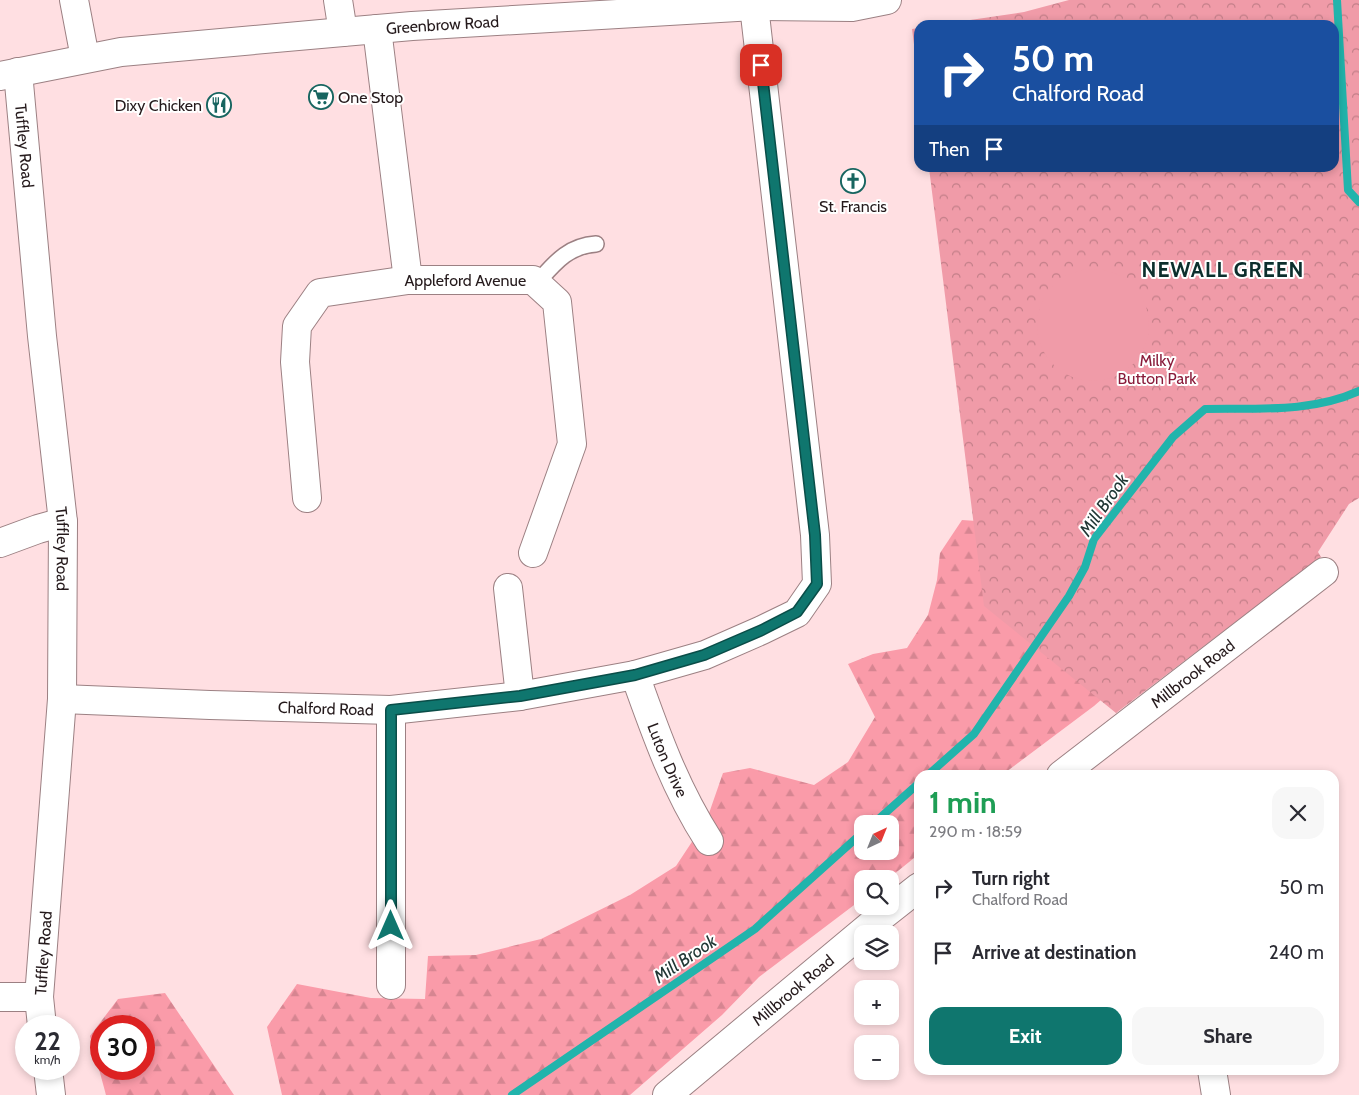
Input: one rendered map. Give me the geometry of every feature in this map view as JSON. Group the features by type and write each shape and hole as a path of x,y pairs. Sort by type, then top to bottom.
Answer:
{"street":[{"path":"74,0 85,58"},
{"path":"338,0 343,32"},
{"name":"Greenbrow Road","path":"9,74 121,52 378,29 754,6 852,7 887,0"},
{"name":"Chalford Road","path":"62,699 391,710 520,696 635,675 704,655 771,626 797,612 817,584 815,535 754,6"},
{"path":"378,29 408,280"},
{"name":"Tuffley Road","path":"9,74 42,336 62,522 62,699 39,997 41,1015"},
{"name":"Appleford Avenue","path":"307,498 295,362 297,326 320,293 408,280 533,280 557,302 572,444 533,553"},
{"path":"0,543 62,522"},
{"name":"Millbrook Road","path":"1067,770 1324,572"},
{"path":"508,588 520,696"},
{"name":"Luton Drive","path":"635,675 656,736 680,793 709,841"},
{"path":"391,710 391,985"},
{"name":"Millbrook Road","path":"667,1095 864,930 914,891"},
{"path":"0,997 39,997"},
{"path":"1213,1075 1216,1095"},
{"path":"49,1080 51,1095"}],"lane":[{"path":"536,284 560,257 583,245 596,244"}],"green space":[{"name":"Milky Button Park","path":"1069,0 1359,0 1359,498 1349,504 1318,552 1321,557 1116,713 984,606 930,172 1339,172 1339,20 970,20 1024,12"},
{"path":"912,29 914,29 914,44"},
{"path":"1093,269 1115,273 1133,285 1145,303 1149,325 1145,347 1133,365 1115,377 1093,381 1071,377 1053,365 1041,347 1037,325 1041,303 1053,285 1071,273"},
{"path":"962,520 1006,523 1177,634 1094,706 1009,770 914,770 914,858 899,870 854,870 854,905 759,977 722,1015 630,1095 282,1095 267,1027 297,984 371,998 425,999 428,956 476,955 541,939 630,895 676,866 707,819 723,773 750,768 814,785 848,762 875,717 848,664 873,654 907,648 928,615 937,580 940,553"},
{"path":"165,993 234,1095 106,1095 102,1080 155,1080 155,1015 106,1015 118,999"}],"waterway":[{"name":"Mill Brook","path":"1337,0 1338,20"},
{"name":"Mill Brook","path":"1339,35 1348,190 1359,202"},
{"name":"Mill Brook","path":"934,770 974,734 1069,596 1085,567 1094,539 1173,437 1205,409 1263,409 1303,406 1341,398 1359,391"},
{"name":"Mill Brook","path":"883,815 914,787"},
{"name":"Mill Brook","path":"512,1095 755,929 854,840"}],"place":[{"name":"One Stop","path":"321,97"},
{"name":"Dixy Chicken","path":"219,105"},
{"name":"St. Francis","path":"853,181"}],"district":[{"name":"NEWALL GREEN","path":"1223,270"}],"route":[{"path":"391,926 391,710 520,696 635,675 704,655 762,630 797,612 817,584 815,535 761,65"}]}
